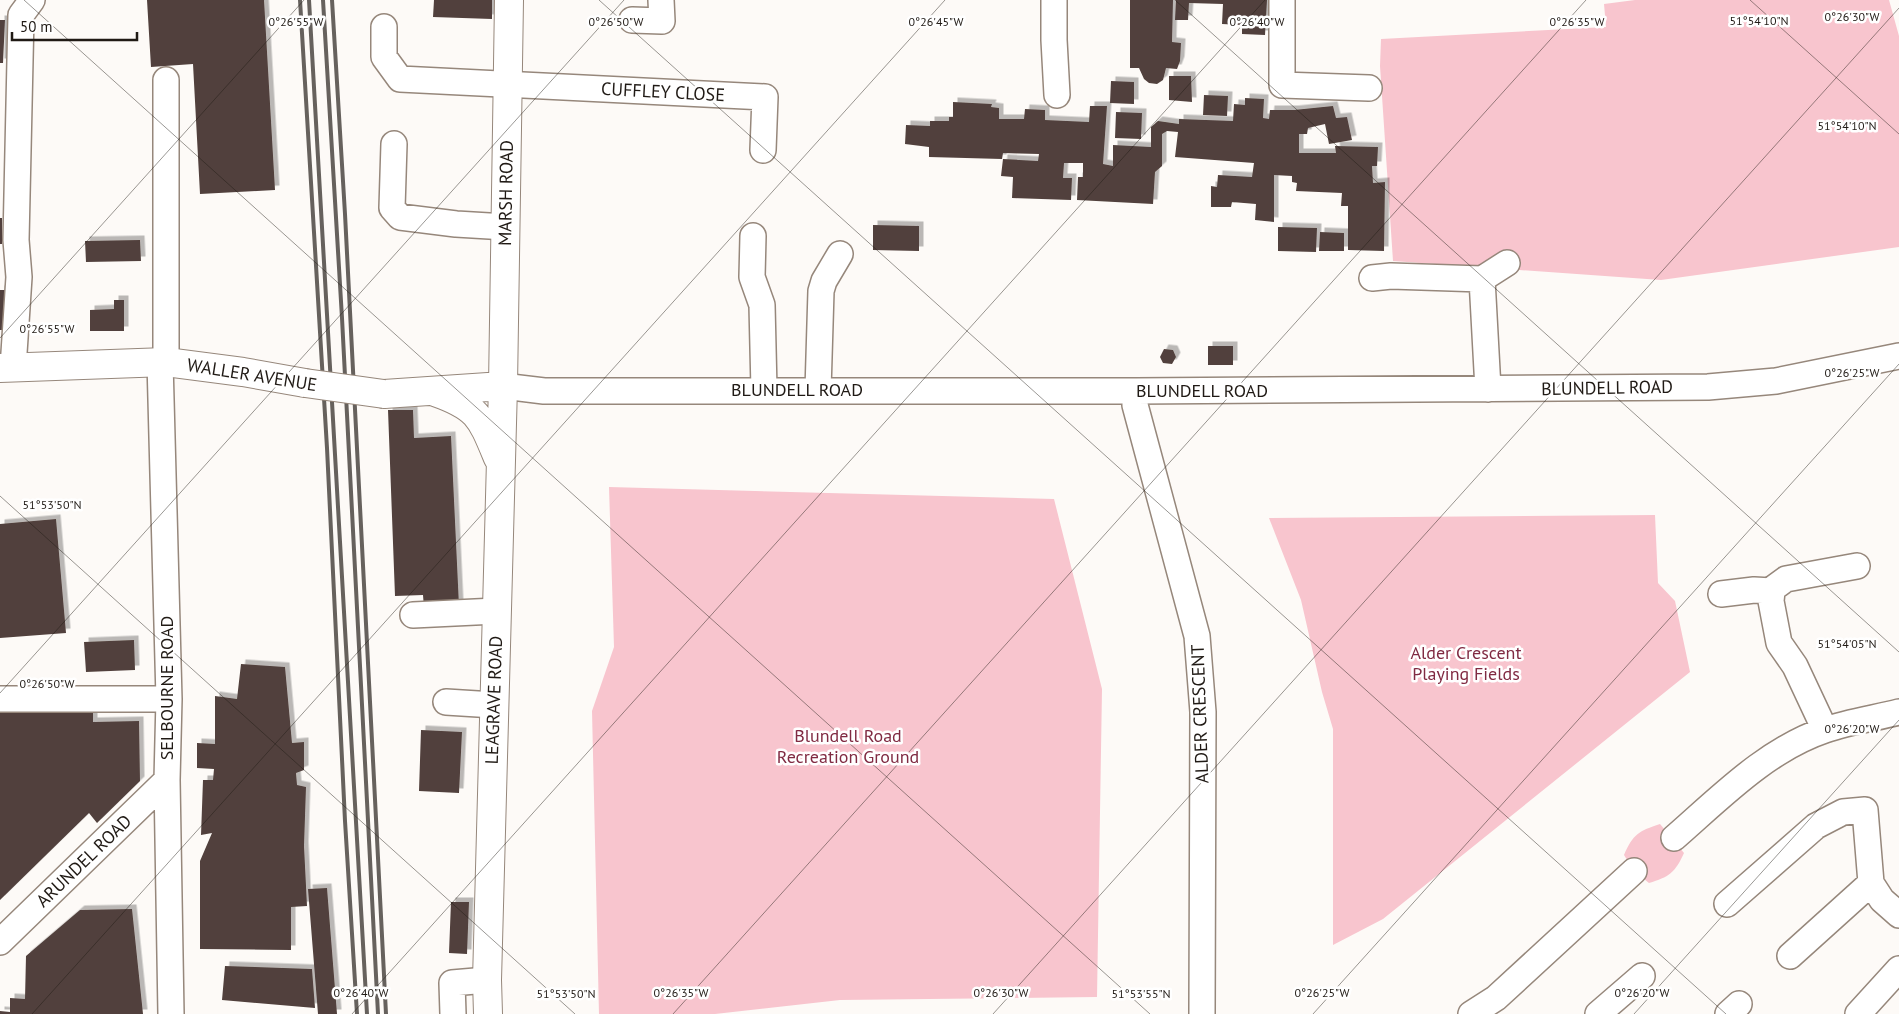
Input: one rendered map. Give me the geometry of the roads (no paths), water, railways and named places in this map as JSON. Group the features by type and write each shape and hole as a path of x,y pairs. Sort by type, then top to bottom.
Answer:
{"main road":[{"name":"MARSH ROAD","path":"503,386 509,0"},
{"name":"WALLER AVENUE","path":"7,368 163,362 244,372 384,394 503,386"},
{"name":"LEAGRAVE ROAD","path":"488,1014 487,980 503,386"},
{"path":"435,392 462,402 475,413 486,430 500,464"}],"street":[{"path":"7,368 9,278 16,240 21,15 32,0"},
{"path":"632,20 662,21 661,0"},
{"path":"1054,0 1057,95"},
{"path":"1282,0 1282,85 1369,88"},
{"path":"384,27 384,57 400,79 508,84"},
{"name":"SELBOURNE ROAD","path":"166,80 163,362 169,699 167,780 171,1014"},
{"name":"CUFFLEY CLOSE","path":"508,84 765,97 763,150"},
{"path":"394,144 392,208 400,217 456,224 506,227"},
{"path":"753,236 752,277 762,305 764,390"},
{"path":"818,390 821,290 824,281 840,254"},
{"path":"1372,278 1391,276 1482,280 1507,263"},
{"path":"1482,280 1488,389"},
{"name":"BLUNDELL ROAD","path":"503,386 544,391 1136,391 1708,387 1776,382 1899,356"},
{"name":"ALDER CRESCENT","path":"1136,391 1135,405 1197,636 1203,712 1202,1014"},
{"path":"1825,730 1795,666 1780,643 1771,601 1772,590 1786,579 1857,566"},
{"path":"1721,594 1772,590"},
{"path":"413,615 496,612"},
{"path":"0,699 169,699"},
{"path":"446,702 494,705"},
{"path":"1674,838 1758,766 1790,746 1825,730 1899,712"},
{"name":"ARUNDEL ROAD","path":"0,942 167,780"},
{"path":"1727,904 1816,826 1843,812 1874,809 1871,883 1882,900 1899,916"},
{"path":"1471,1014 1503,1006 1634,871"},
{"path":"1790,956 1871,883"},
{"path":"1858,1014 1899,968"},
{"path":"1598,1014 1642,976"},
{"path":"453,1014 452,983 487,980"}],"railway":[{"path":"300,0 327,448 345,821 357,1014"},
{"path":"309,0 367,1014"},
{"path":"323,0 342,318 378,1014"},
{"path":"332,0 345,214 386,1014"}],"park label":[{"name":"Alder Crescent Playing Fields","path":"1466,663"},
{"name":"Blundell Road Recreation Ground","path":"848,746"}]}
